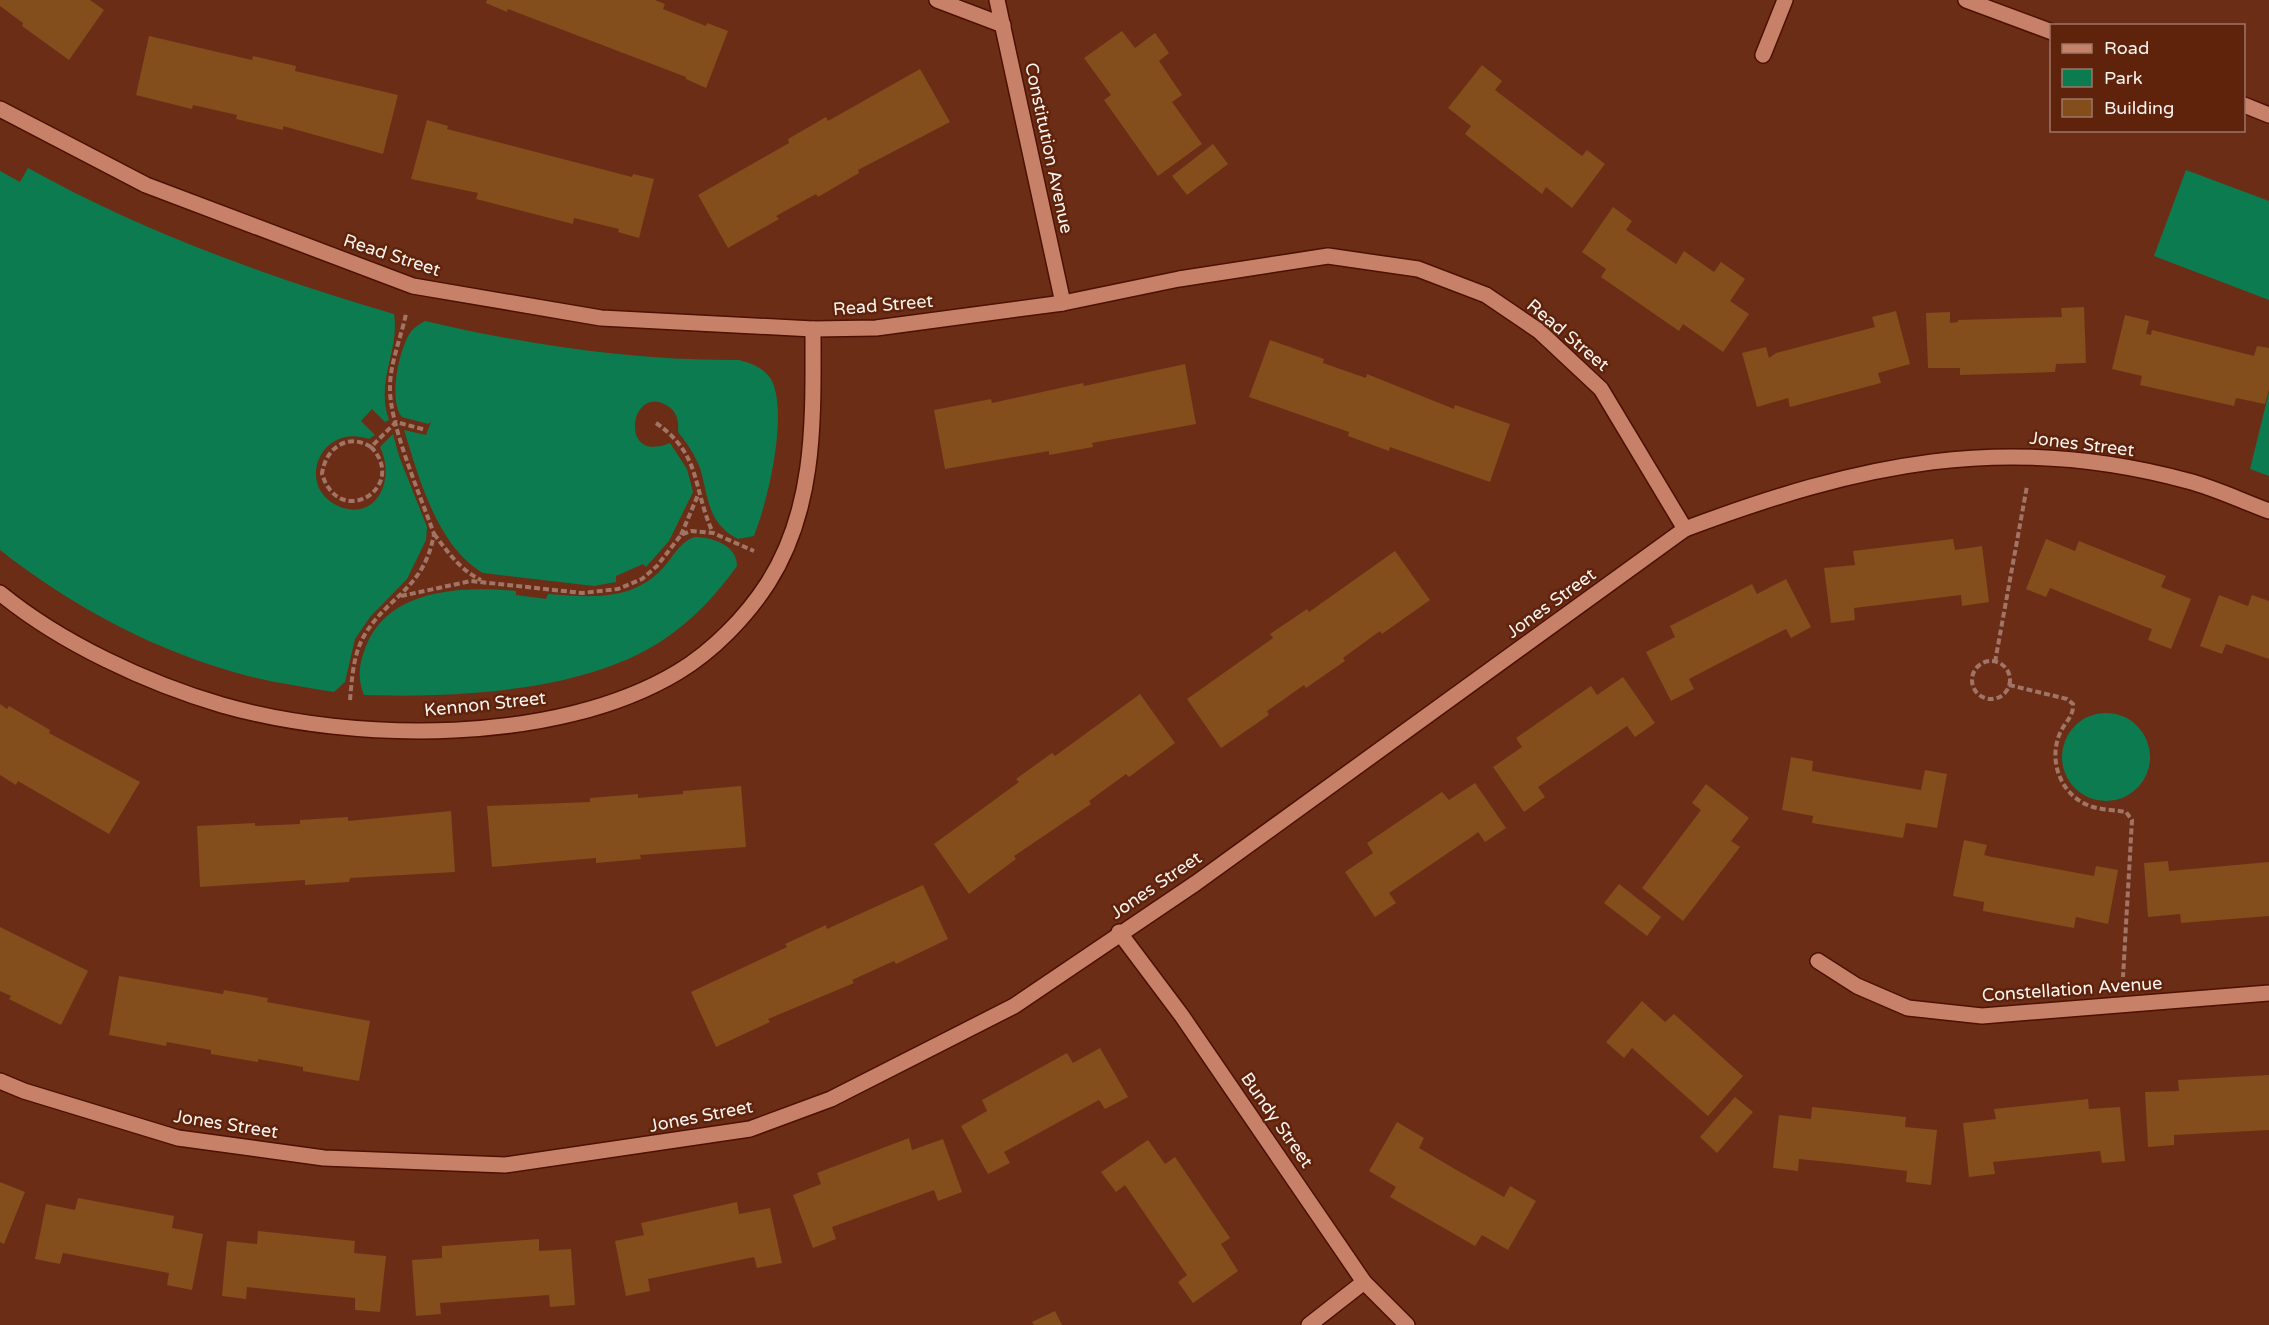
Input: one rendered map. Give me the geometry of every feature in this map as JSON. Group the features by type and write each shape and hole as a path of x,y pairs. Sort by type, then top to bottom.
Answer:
{"street":[{"path":"936,0 1003,25"},
{"name":"Constitution Avenue","path":"998,0 1063,303"},
{"path":"1763,55 1785,0"},
{"path":"1966,0 2050,31"},
{"path":"2245,105 2269,115"},
{"name":"Read Street","path":"0,109 146,185 413,286 601,318 813,329 876,328 1063,303 1179,279 1328,256 1418,269 1486,295 1539,331 1601,389 1685,529"},
{"name":"Kennon Street","path":"0,593 23,611 81,645 151,679 222,705 293,721 347,728 421,732 519,724 583,710 643,691 680,671 714,644 747,611 780,562 794,532 805,493 813,425 813,329"},
{"name":"Jones Street","path":"0,1081 24,1091 178,1138 324,1158 505,1165 652,1146 750,1129 831,1099 1014,1006 1119,932 1215,869 1685,529 1767,498 1856,473 1945,459 2033,455 2095,461 2189,481 2269,511"},
{"name":"Bundy Street","path":"1119,932 1182,1016 1364,1282 1407,1325"},
{"name":"Constellation Avenue","path":"1818,961 1857,986 1908,1008 1982,1016 2269,993"},
{"path":"1309,1325 1364,1282"}],"path":[{"path":"413,286 390,384 390,400 434,534 455,561 484,582"},
{"path":"396,422 426,430"},
{"path":"371,447 396,422"},
{"path":"656,423 674,436 687,453 694,468 699,493 713,533"},
{"path":"353,441 371,447 382,466 382,480 374,493 361,501 346,501 333,494 322,474 328,453 339,444 353,441"},
{"path":"1995,662 2033,455"},
{"path":"400,596 471,581 582,593 618,589 642,579 657,566 681,535 699,493"},
{"path":"681,535 691,531 713,533 780,562"},
{"path":"347,728 352,677 360,643 375,622 417,579 434,534"},
{"path":"1995,662 2003,666 2009,675 2009,685 2000,696 1986,699 1975,691 1972,684 1975,670 1980,664 1995,662"},
{"path":"2009,685 2067,699 2073,704 2074,710 2061,730 2054,757 2064,786 2075,798 2090,806 2126,812 2132,819 2122,1005"}],"green space":[{"path":"28,168 161,233 300,285 394,314 394,341 385,392 385,405 389,420 385,422 372,409 361,421 375,435 369,439 352,436 337,440 326,448 319,459 316,472 318,485 325,497 338,506 352,510 363,508 373,503 380,494 386,472 380,447 393,434 399,456 427,527 426,540 407,579 370,617 355,639 345,682 334,692 248,676 214,666 149,641 57,591 0,550 0,171 20,182"},
{"path":"2186,170 2269,201 2269,300 2154,256"},
{"path":"425,321 581,350 660,358 739,360 760,368 772,380 778,420 770,482 754,536 738,539 720,525 711,509 698,463 678,432 678,420 675,413 670,407 654,402 644,405 638,414 635,424 636,435 642,443 653,447 670,443 687,469 693,492 669,541 646,567 643,564 616,576 616,582 594,586 483,573 453,546 442,529 416,469 404,430 426,435 431,422 428,424 402,417 398,409 395,387 402,351 411,331"},
{"path":"2269,392 2269,476 2250,469"},
{"path":"695,537 716,541 728,548 736,559 737,566 712,597 684,624 663,640 631,657 596,671 518,688 438,695 364,695 360,683 360,670 366,646 377,627 392,612 410,602 430,595 473,589 516,591 516,595 546,599 548,594 594,596 623,592 650,580 680,546"},
{"path":"2106,713 2131,720 2143,732 2150,757 2143,782 2131,794 2106,801 2081,794 2069,782 2062,757 2069,732 2081,720"}],"building":[{"path":"0,0 90,0 104,10 69,60 22,26 23,23 0,6"},
{"path":"487,0 655,0 665,4 663,9 706,26 707,23 728,31 706,88 686,77 508,9 507,12 486,3"},
{"path":"1122,31 1135,48 1155,33 1169,53 1159,61 1182,95 1172,102 1202,144 1158,176 1104,100 1111,95 1084,58"},
{"path":"149,36 252,60 253,56 296,66 295,71 398,95 383,154 283,126 283,130 236,119 237,115 193,105 192,109 136,95"},
{"path":"1482,65 1502,81 1495,90 1582,156 1587,150 1605,164 1572,208 1546,187 1542,194 1465,134 1471,126 1448,108"},
{"path":"920,69 950,122 858,170 859,173 818,197 816,194 776,216 779,219 728,248 698,195 789,143 788,139 826,117 828,121"},
{"path":"427,120 448,126 447,129 632,177 633,174 654,179 639,238 618,232 619,229 574,218 573,224 476,199 478,193 411,179"},
{"path":"1213,144 1228,164 1187,195 1172,176"},
{"path":"1613,207 1632,221 1626,230 1676,264 1684,251 1714,272 1721,262 1745,279 1730,301 1749,314 1723,352 1683,324 1679,331 1601,277 1606,269 1582,252"},
{"path":"2084,307 2086,363 2056,364 2055,372 1960,375 1960,368 1928,368 1926,313 1950,312 1950,323 1958,322 1958,320 2062,317 2061,308"},
{"path":"1896,311 1910,364 1878,373 1881,383 1790,407 1788,398 1757,407 1742,353 1766,347 1769,358 1776,353 1875,327 1872,317"},
{"path":"2125,315 2149,321 2146,334 2151,335 2152,330 2254,356 2257,346 2269,348 2269,389 2265,404 2236,398 2234,406 2140,385 2142,376 2112,369"},
{"path":"1270,340 1324,359 1323,363 1366,378 1367,374 1454,409 1455,405 1510,424 1490,482 1390,447 1389,451 1348,436 1349,432 1249,397"},
{"path":"1185,364 1196,424 1092,443 1093,447 1049,455 1049,451 945,469 934,410 991,399 992,403"},
{"path":"1953,539 1955,550 1982,546 1989,602 1962,606 1961,595 1854,608 1855,620 1831,623 1824,568 1855,565 1853,551"},
{"path":"2046,539 2075,551 2079,541 2166,576 2161,587 2191,599 2171,649 2148,640 2152,629 2050,588 2046,597 2026,589"},
{"path":"1395,551 1430,600 1382,634 1380,631 1343,658 1345,661 1306,688 1304,685 1267,711 1269,715 1221,748 1187,699 1273,638 1270,634 1307,609 1309,612"},
{"path":"1786,579 1811,627 1791,638 1786,629 1689,679 1694,689 1671,701 1646,652 1675,637 1670,626 1752,584 1757,594"},
{"path":"2219,595 2248,606 2252,595 2269,601 2269,659 2226,644 2222,654 2200,646"},
{"path":"1623,677 1655,723 1635,737 1627,726 1538,787 1545,797 1524,812 1493,767 1522,747 1516,738 1591,686 1597,695"},
{"path":"1140,694 1175,743 1129,777 1126,774 1089,801 1091,804 1014,856 1016,859 969,894 934,844 1019,782 1016,779 1052,753 1055,756"},
{"path":"0,704 7,709 9,706 50,730 49,733 140,782 109,834 18,781 16,785 0,775"},
{"path":"1791,757 1813,761 1812,771 1921,790 1925,770 1947,774 1937,828 1906,823 1903,838 1812,823 1813,816 1782,810"},
{"path":"1475,783 1506,828 1485,842 1478,832 1389,893 1396,903 1375,917 1345,872 1373,853 1367,843 1442,792 1449,800"},
{"path":"1706,784 1749,818 1731,841 1740,847 1683,921 1642,888 1701,810 1692,803"},
{"path":"741,786 746,847 640,855 641,859 596,863 596,858 492,867 487,806 590,802 590,798 638,794 638,798"},
{"path":"451,811 455,872 350,878 349,882 305,885 305,880 200,887 197,826 255,823 255,826 300,824 300,820 348,817 348,821"},
{"path":"1964,840 1987,845 1984,855 1992,857 2094,876 2096,866 2118,870 2108,924 2076,917 2074,928 1983,911 1984,902 1953,896"},
{"path":"2168,861 2169,871 2269,862 2269,916 2181,923 2180,914 2148,917 2144,863"},
{"path":"1619,884 1661,917 1647,936 1604,903"},
{"path":"923,885 948,939 896,964 894,961 852,980 854,983 768,1019 770,1022 716,1047 691,992 787,947 785,944 826,925 827,929"},
{"path":"0,927 88,971 61,1025 9,999 11,996 0,991"},
{"path":"119,976 223,994 224,990 268,998 267,1002 370,1021 359,1081 303,1071 303,1067 211,1054 211,1050 167,1042 166,1046 109,1035"},
{"path":"1642,1001 1665,1022 1674,1014 1743,1076 1708,1116 1632,1048 1624,1058 1606,1042"},
{"path":"1100,1048 1128,1097 1105,1109 1099,1100 1004,1152 1010,1163 988,1174 961,1126 987,1111 982,1100 1067,1053 1073,1063"},
{"path":"2269,1075 2269,1130 2174,1135 2174,1145 2148,1147 2145,1092 2179,1091 2178,1080"},
{"path":"1735,1097 1753,1112 1717,1153 1700,1137"},
{"path":"2088,1099 2089,1109 2120,1107 2125,1161 2102,1163 2100,1151 1993,1162 1995,1174 1969,1177 1963,1123 1996,1119 1994,1109"},
{"path":"1812,1107 1906,1117 1905,1127 1937,1130 1931,1185 1906,1182 1907,1171 1849,1164 1799,1159 1798,1171 1773,1168 1779,1115 1811,1119"},
{"path":"1397,1122 1424,1138 1419,1148 1460,1172 1504,1197 1510,1186 1536,1201 1508,1250 1482,1235 1475,1246 1390,1197 1396,1187 1369,1171"},
{"path":"909,1138 912,1150 943,1139 962,1192 938,1201 934,1190 832,1227 836,1239 813,1248 793,1195 821,1184 817,1173"},
{"path":"1148,1140 1165,1164 1175,1157 1230,1238 1221,1244 1238,1271 1193,1303 1178,1282 1187,1275 1125,1185 1116,1192 1101,1172"},
{"path":"0,1182 25,1192 4,1244 0,1242"},
{"path":"78,1198 174,1216 172,1228 203,1234 192,1290 167,1285 169,1273 63,1253 60,1264 35,1259 46,1204 75,1210"},
{"path":"737,1202 739,1214 770,1208 782,1263 757,1268 754,1257 648,1279 650,1291 626,1296 615,1241 644,1235 641,1223"},
{"path":"258,1231 355,1241 354,1253 386,1256 380,1312 355,1310 355,1298 247,1287 246,1299 222,1296 227,1241 257,1244"},
{"path":"539,1239 539,1251 571,1249 575,1305 550,1307 549,1295 440,1303 441,1314 416,1316 412,1260 442,1258 442,1246"},
{"path":"1055,1311 1062,1325 1034,1325 1032,1322"}]}
